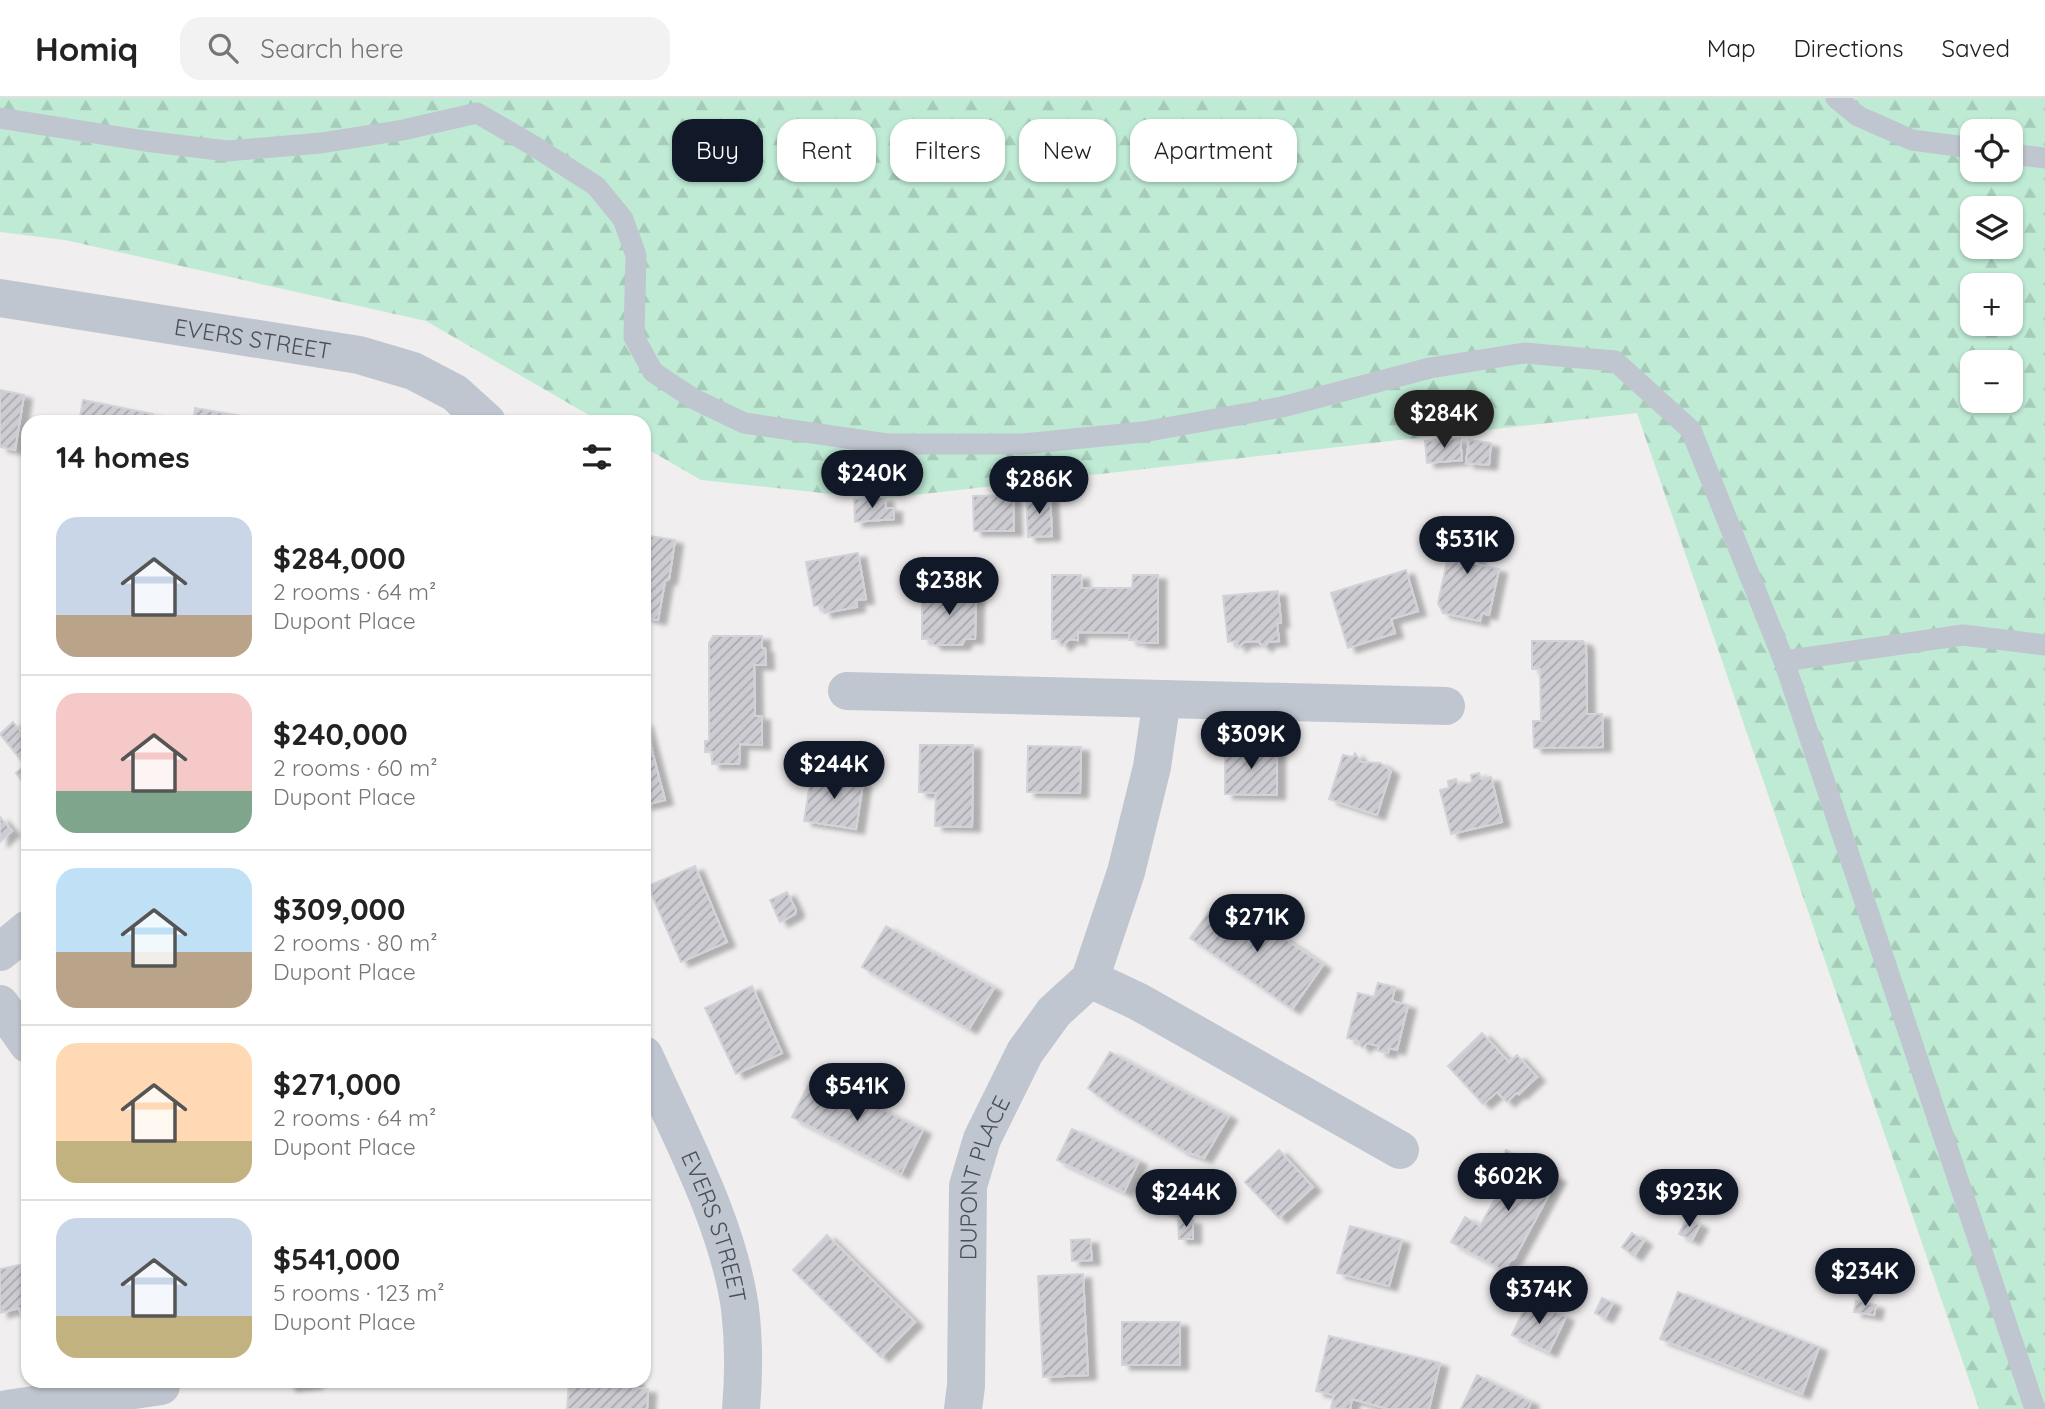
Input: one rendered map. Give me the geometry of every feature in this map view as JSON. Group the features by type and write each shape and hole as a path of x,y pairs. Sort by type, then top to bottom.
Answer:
{"street":[{"name":"EVERS STREET","path":"0,298 359,355 413,371 455,393 479,415"},
{"path":"847,691 1446,706"},
{"name":"DUPONT PLACE","path":"963,1409 966,1386 968,1186 982,1139 1025,1052 1054,1012 1090,979 1126,872 1152,767 1162,699"},
{"path":"0,952 21,935"},
{"path":"1090,979 1139,1002 1400,1150"},
{"path":"0,1004 21,1034"},
{"name":"EVERS STREET","path":"651,1071 710,1202 727,1255 739,1307 744,1370 741,1409"},
{"path":"7,1409 161,1392"}],"lane":[{"path":"1836,98 1858,116 1912,140 1960,146"},
{"path":"0,118 227,151 321,143 402,130 477,113 596,186 623,219 636,255 634,337 653,372 694,399 744,423 887,444 1023,444 1143,432 1282,407 1430,368 1524,353 1615,361 1691,430 1784,661 2035,1409"},
{"path":"2023,155 2045,158"},
{"path":"1784,661 1964,635 2045,645"}],"green space":[{"path":"0,98 2045,98 2045,1409 1979,1409 1637,413 879,499 701,480 651,451 651,415 589,415 426,321 65,240 0,232"}],"building":[{"path":"0,390 24,395 15,450 0,447"},
{"path":"83,400 153,414 153,415 80,415"},
{"path":"195,408 236,415 194,415"},
{"path":"1460,438 1462,460 1427,463 1425,441"},
{"path":"1469,440 1491,443 1489,465 1466,463"},
{"path":"1013,495 1014,531 974,531 973,496"},
{"path":"1050,495 1052,536 1028,537 1026,496"},
{"path":"885,497 886,508 894,508 894,519 855,522 854,499"},
{"path":"1456,520 1484,526 1476,564 1499,569 1489,615 1482,613 1480,621 1443,613 1438,603"},
{"path":"651,536 675,540 669,579 665,581 658,620 651,618"},
{"path":"858,553 866,599 856,600 857,607 824,613 822,605 814,606 806,562"},
{"path":"1406,570 1418,611 1391,619 1395,633 1348,648 1331,593"},
{"path":"1052,575 1081,575 1082,588 1132,588 1133,575 1158,575 1158,643 1129,640 1130,633 1078,632 1078,640 1070,639 1062,646 1058,639 1052,639"},
{"path":"1278,591 1281,623 1277,623 1279,641 1268,642 1264,647 1258,641 1244,642 1238,647 1237,641 1228,642 1223,596"},
{"path":"922,592 976,592 975,639 965,639 962,645 934,645 930,639 922,639"},
{"path":"713,636 762,636 762,648 765,648 766,665 754,665 755,716 762,716 762,745 740,744 739,764 712,764 712,752 705,752 705,741 709,741 709,643"},
{"path":"1532,641 1583,641 1586,646 1587,714 1602,714 1603,747 1534,748 1533,721 1541,721 1540,669 1532,669"},
{"path":"13,722 21,732 21,760 0,734"},
{"path":"920,745 973,745 972,827 935,826 936,793 919,792"},
{"path":"1028,746 1081,747 1080,793 1027,792"},
{"path":"651,747 665,800 651,803"},
{"path":"1225,748 1277,748 1277,795 1225,794"},
{"path":"1355,753 1361,762 1380,763 1391,771 1377,815 1329,799 1343,755 1353,757"},
{"path":"822,772 832,773 832,778 845,781 846,775 863,783 856,829 804,821 811,776 822,777"},
{"path":"1479,773 1481,779 1491,777 1502,822 1451,834 1440,790 1449,788 1448,781 1456,779 1458,785 1472,782 1471,775"},
{"path":"0,817 12,831 0,842"},
{"path":"695,866 727,942 681,962 651,893 651,885"},
{"path":"787,892 796,910 795,914 780,922 770,900"},
{"path":"1216,902 1229,910 1232,907 1260,927 1266,926 1323,965 1292,1009 1190,938"},
{"path":"886,926 994,988 969,1029 862,967"},
{"path":"1378,983 1395,987 1392,1001 1408,1005 1397,1050 1389,1048 1388,1053 1378,1051 1379,1046 1367,1043 1362,1048 1357,1040 1347,1038 1358,993 1374,997"},
{"path":"752,986 782,1053 736,1074 705,1008"},
{"path":"1482,1033 1509,1062 1517,1055 1537,1077 1507,1102 1497,1092 1483,1104 1448,1066"},
{"path":"1110,1052 1229,1116 1204,1158 1184,1151 1113,1107 1088,1088"},
{"path":"815,1072 923,1130 901,1174 792,1117"},
{"path":"1072,1129 1139,1161 1124,1192 1057,1160"},
{"path":"1279,1150 1313,1187 1279,1218 1245,1182"},
{"path":"1506,1150 1558,1178 1514,1259 1504,1271 1451,1242 1465,1217 1480,1226 1506,1179 1494,1173"},
{"path":"1159,1178 1183,1185 1174,1213 1151,1206"},
{"path":"1687,1218 1700,1225 1692,1240 1679,1234"},
{"path":"1178,1220 1193,1220 1193,1239 1179,1239"},
{"path":"1350,1226 1402,1240 1389,1286 1337,1273"},
{"path":"1632,1233 1644,1241 1634,1256 1622,1247"},
{"path":"827,1235 915,1322 881,1357 793,1270"},
{"path":"1090,1239 1092,1260 1072,1261 1071,1240"},
{"path":"21,1264 21,1316 19,1308 0,1313 0,1269"},
{"path":"1083,1274 1088,1375 1043,1377 1038,1276"},
{"path":"1678,1292 1819,1347 1802,1394 1660,1339"},
{"path":"1602,1298 1613,1303 1605,1318 1595,1313"},
{"path":"1529,1299 1566,1317 1549,1352 1512,1335"},
{"path":"1856,1301 1876,1305 1874,1315 1854,1312"},
{"path":"1122,1322 1180,1322 1180,1365 1122,1365"},
{"path":"1329,1336 1440,1363 1429,1409 1388,1409 1352,1399 1350,1409 1331,1408 1334,1395 1316,1391"},
{"path":"1477,1375 1531,1402 1528,1409 1461,1409"},
{"path":"568,1388 648,1389 647,1409 567,1409"}]}
